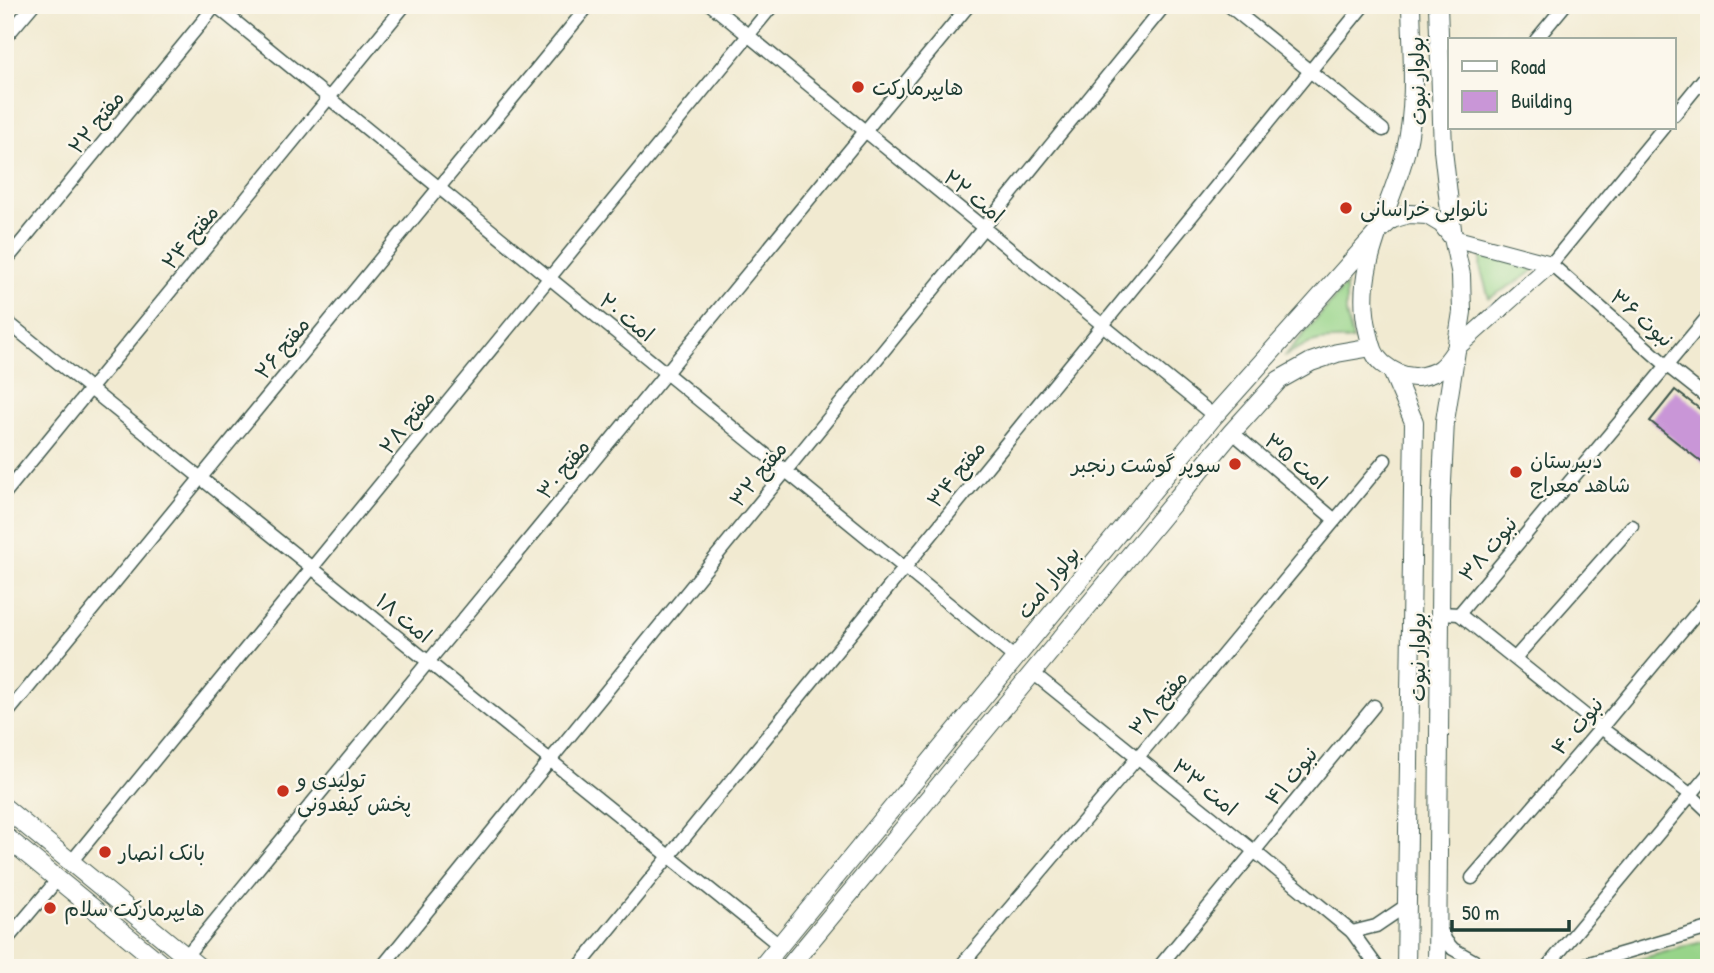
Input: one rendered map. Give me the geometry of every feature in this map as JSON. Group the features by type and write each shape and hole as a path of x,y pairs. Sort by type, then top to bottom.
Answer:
{"main road":[{"name":"بولوار نبوت","path":"1378,232 1406,150 1413,107 1411,5"},
{"name":"بولوار نبوت","path":"1438,5 1443,150 1453,238"},
{"path":"1409,214 1427,215 1442,224 1453,238 1461,275 1462,312 1457,348 1446,365 1430,375 1410,378 1392,371 1379,361 1371,346 1365,318 1364,288 1368,259 1378,232 1392,219 1409,214"},
{"name":"بولوار امت","path":"761,968 1214,416 1378,232"},
{"path":"779,945 796,965 1033,673 1232,432 1279,380 1311,362 1371,346"},
{"name":"بولوار نبوت","path":"1437,968 1441,502 1445,421 1457,348"},
{"name":"بولوار نبوت","path":"1392,371 1414,422 1406,968"},
{"path":"5,808 188,964"},
{"path":"5,836 166,968"}],"street":[{"path":"5,38 33,5"},
{"name":"امت ۲۰","path":"215,5 1015,658"},
{"name":"مفتح ۲۲","path":"5,262 215,5"},
{"name":"مفتح ۲۴","path":"5,493 405,5"},
{"name":"مفتح ۲۶","path":"5,716 589,5"},
{"name":"امت ۲۲","path":"710,5 1214,416"},
{"name":"مفتح ۲۸","path":"71,862 773,5"},
{"name":"مفتح ۳۰","path":"188,964 428,662 969,5"},
{"name":"مفتح ۳۲","path":"381,968 1165,5"},
{"path":"1228,5 1383,131"},
{"name":"مفتح ۳۴","path":"578,968 1364,5"},
{"path":"1538,38 1565,5"},
{"path":"1676,113 1709,72"},
{"path":"1457,348 1551,264 1661,130"},
{"path":"1453,238 1551,264"},
{"name":"نبوت ۳۶","path":"1551,264 1709,399"},
{"name":"نبوت ۳۸","path":"1440,613 1459,614 1709,315"},
{"name":"امت ۱۸","path":"5,320 779,945"},
{"name":"امت ۳۵","path":"1232,432 1335,520"},
{"name":"مفتح ۳۸","path":"959,968 1385,460"},
{"path":"1515,658 1632,526"},
{"name":"نبوت ۴۰","path":"1472,877 1709,598"},
{"path":"1459,614 1601,728 1690,794 1709,812"},
{"name":"امت ۳۳","path":"1033,673 1352,933 1378,968"},
{"name":"نبوت ۴۱","path":"1158,968 1374,706"},
{"path":"1546,968 1709,773"},
{"path":"5,942 58,879"},
{"path":"1352,933 1376,926 1407,905"},
{"path":"1438,922 1446,941 1453,949 1487,968"},
{"path":"1572,968 1709,928"}],"green space":[{"path":"1482,250 1538,267 1489,298 1480,267"},
{"path":"1346,285 1346,314 1353,340 1317,342 1284,357"},
{"path":"1709,940 1709,968 1607,968"}],"building":[{"path":"1675,390 1709,416 1709,468 1650,421"}],"place":[{"name":"هایپرمارکت","path":"858,87"},
{"name":"نانوایی خراسانی","path":"1346,208"},
{"name":"سوپر گوشت رنجبر","path":"1235,464"},
{"name":"دبیرستان شاهد معراج","path":"1516,472"},
{"name":"تولیدی و پخش کیفدونی","path":"283,791"},
{"name":"بانک انصار","path":"105,852"},
{"name":"هایپرمارکت سلام","path":"50,908"}]}
